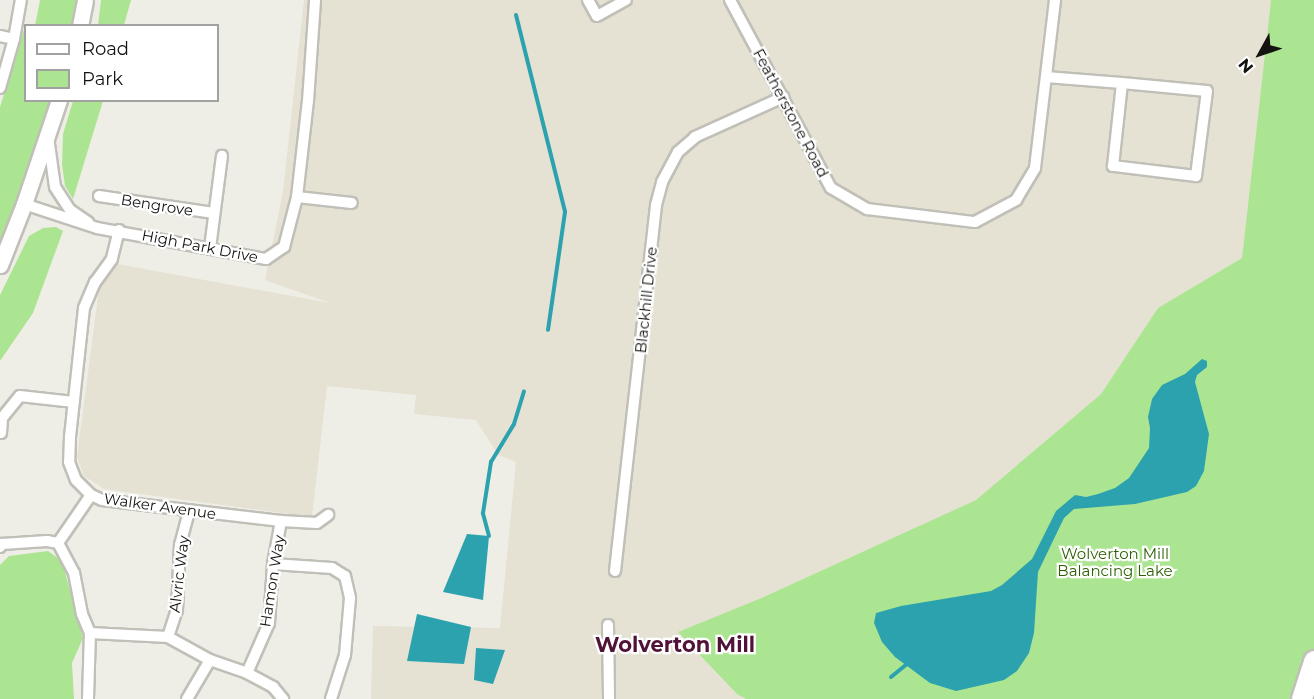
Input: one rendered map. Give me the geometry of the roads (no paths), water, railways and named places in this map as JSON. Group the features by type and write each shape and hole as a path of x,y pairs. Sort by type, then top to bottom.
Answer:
{"highway":[{"path":"1302,699 1314,662"}],"street":[{"path":"0,88 14,39 21,0"},
{"path":"80,24 85,0"},
{"name":"High Park Drive","path":"24,204 97,228 119,230 266,259 275,256 284,247 297,197 308,101 315,0"},
{"path":"588,0 597,16 626,0"},
{"name":"Featherstone Road","path":"730,0 831,188 867,210 975,222 1016,200 1035,168 1055,0"},
{"path":"0,36 14,39"},
{"path":"1046,77 1122,83 1207,91 1196,176 1113,166 1122,83"},
{"name":"Blackhill Drive","path":"615,571 656,205 662,182 678,152 695,137 783,97"},
{"path":"0,265 24,204 58,102"},
{"name":"High Park Drive","path":"48,137 56,187 70,210 97,228"},
{"name":"Bengrove","path":"210,248 222,156"},
{"name":"Bengrove","path":"99,196 214,213"},
{"path":"297,197 352,203"},
{"name":"Walker Avenue","path":"119,230 111,259 95,282 84,308 69,462 76,480 91,495 102,500 281,521 317,523 328,515"},
{"path":"0,433 2,418 20,396 74,402"},
{"path":"58,543 91,495"},
{"name":"Alvric Way","path":"168,637 177,610 180,545 189,511"},
{"name":"Hamon Way","path":"247,673 269,623 273,564 281,521"},
{"path":"1,544 47,541 58,543"},
{"path":"58,543 74,573 82,614 90,633 88,699"},
{"path":"273,564 332,568 345,576 350,598 345,655 331,699"},
{"path":"608,625 609,699"},
{"path":"90,633 168,637 210,660 247,673 273,687 283,699"},
{"path":"187,699 210,660"}],"water":[{"path":"1202,359 1207,361 1207,367 1197,375 1195,382 1209,434 1204,471 1196,486 1187,492 1135,504 1074,509 1064,518 1038,572 1034,633 1029,653 1017,671 1004,680 956,691 930,683 895,657 882,642 874,623 876,613 901,606 991,591 1002,585 1032,559 1056,511 1075,495 1086,497 1098,494 1115,488 1129,478 1149,448 1148,417 1152,399 1162,385 1185,374"},
{"path":"467,534 489,536 483,600 443,592"},
{"path":"417,614 471,627 464,664 407,661"},
{"path":"476,648 505,650 493,684 474,680"}],"waterway":[{"path":"516,15 565,212 548,330"},
{"path":"489,536 483,513 491,462 514,424 524,391"},
{"path":"891,677 907,664"}],"district":[{"name":"Wolverton Mill","path":"675,645"}],"park label":[{"name":"Wolverton Mill Balancing Lake","path":"1115,562"}]}
